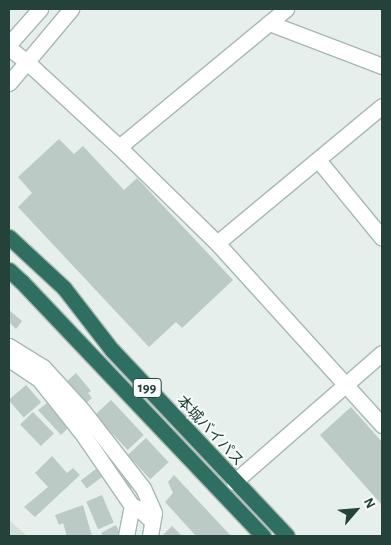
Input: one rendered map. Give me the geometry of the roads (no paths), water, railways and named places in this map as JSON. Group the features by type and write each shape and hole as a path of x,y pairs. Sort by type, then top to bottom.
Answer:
{"highway":[{"name":"本城バイパス","path":"9,237 64,288 112,350 234,482 287,536"},
{"name":"199","path":"9,270 35,295 263,536"}],"street":[{"path":"9,44 40,9"},
{"path":"9,83 71,9"},
{"path":"119,147 286,9"},
{"path":"269,23 382,66"},
{"path":"9,48 27,62 119,147 216,243 382,424"},
{"path":"216,243 319,160 382,106"},
{"path":"319,160 382,238"},
{"path":"9,346 43,367 82,411 143,488 154,512 150,536"},
{"path":"234,482 382,353"},
{"path":"9,359 39,379 82,433 132,506 138,508 152,521"},
{"path":"126,536 132,506"}]}
